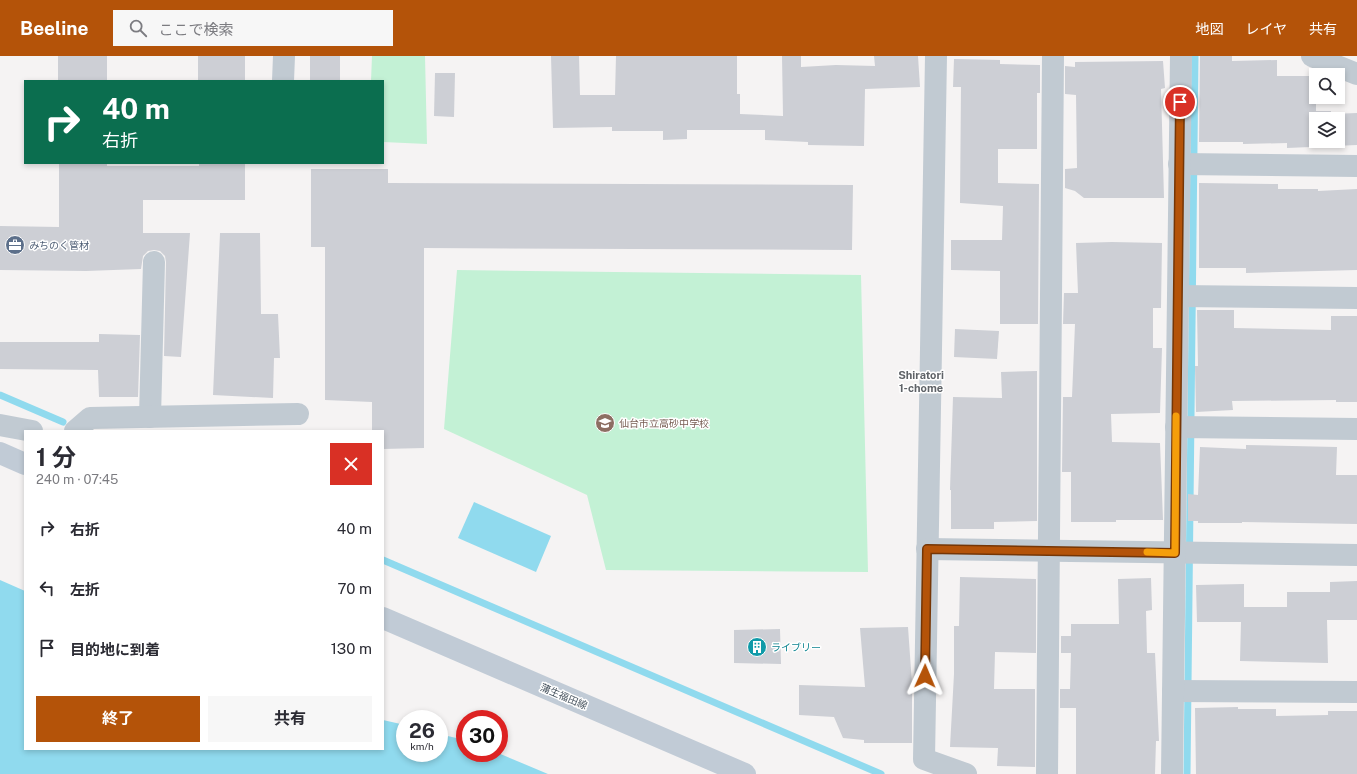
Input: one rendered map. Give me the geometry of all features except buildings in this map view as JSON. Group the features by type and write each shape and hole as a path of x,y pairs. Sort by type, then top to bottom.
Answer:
{"main road":[{"path":"0,453 24,464"},
{"name":"蒲生福田線","path":"384,618 745,774"}],"street":[{"path":"283,80 284,56"},
{"path":"936,56 924,759 966,774"},
{"path":"1047,774 1053,56"},
{"path":"1172,774 1183,691 1185,553 1185,427 1189,164 1181,56"},
{"path":"1312,56 1357,74"},
{"path":"1189,164 1357,166"},
{"path":"150,417 154,262"},
{"path":"1188,296 1357,298"},
{"path":"76,430 90,418 298,414"},
{"path":"0,424 27,430"},
{"path":"1185,427 1357,429"},
{"path":"927,549 1357,555"},
{"path":"1183,691 1357,692"}],"green space":[{"path":"372,56 425,56 427,144 384,142 384,80 371,80"},
{"path":"457,270 861,275 868,572 606,570 587,495 444,429"}],"water":[{"path":"474,502 551,536 536,572 458,538"},
{"path":"0,580 24,591 24,750 384,750 384,720 396,723 396,762 448,762 448,736 456,738 456,762 508,762 508,757 548,774 0,774"}],"waterway":[{"path":"1187,774 1195,56"},
{"path":"0,395 63,422"},
{"path":"384,560 881,774"}],"slow traffic":[{"path":"1147,552 1175,553 1176,416"}],"place":[{"name":"みちのく管材","path":"15,245"},
{"name":"仙台市立高砂中学校","path":"605,423"},
{"name":"ライブリー","path":"757,647"}],"district":[{"name":"Shiratori 1-chome","path":"921,381"}],"route":[{"path":"925,676 927,549 1175,553 1180,102"}]}
